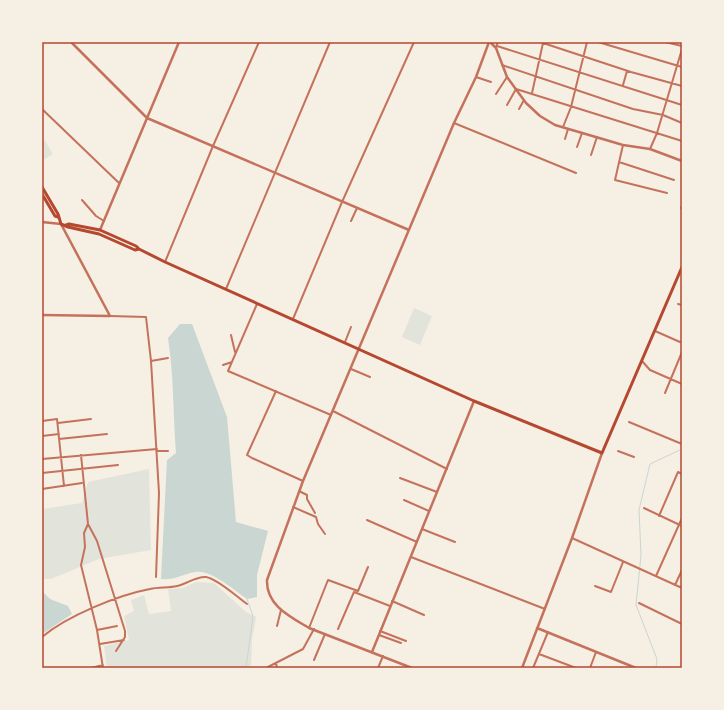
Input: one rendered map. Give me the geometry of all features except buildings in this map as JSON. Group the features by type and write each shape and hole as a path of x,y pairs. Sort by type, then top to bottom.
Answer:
{"main road":[{"path":"42,187 61,224 69,224 100,230 136,246 165,262 346,342 474,401 602,453 682,267"},
{"path":"42,194 55,216 58,217"},
{"path":"66,225 68,227 99,234 135,250 139,249"}],"street":[{"path":"72,42 147,118 409,230"},
{"path":"100,230 178,42"},
{"path":"165,262 212,146 259,42"},
{"path":"226,289 330,42"},
{"path":"293,319 342,202 414,42"},
{"path":"412,668 309,628 281,610 269,595 267,580 302,481 360,349 454,123 476,77 490,42 496,47 682,104"},
{"path":"498,42 496,47 501,65 507,77 524,100 540,116 563,127 623,145 650,149 682,161"},
{"path":"540,42 682,86"},
{"path":"532,93 541,60 544,42"},
{"path":"563,127 571,107 581,72 587,42"},
{"path":"598,42 682,67"},
{"path":"650,149 663,115 682,48 665,42"},
{"path":"501,65 576,88 633,109 663,115 682,123"},
{"path":"623,85 627,70"},
{"path":"476,77 491,82"},
{"path":"496,94 507,77"},
{"path":"516,89 682,141"},
{"path":"507,105 516,89"},
{"path":"519,109 524,100"},
{"path":"42,109 119,183"},
{"path":"454,123 576,173"},
{"path":"565,139 569,128"},
{"path":"577,147 582,132"},
{"path":"591,155 597,137"},
{"path":"623,145 615,180 668,193"},
{"path":"619,162 674,180"},
{"path":"82,200 96,216 104,221"},
{"path":"351,221 357,208"},
{"path":"42,222 61,224 110,316"},
{"path":"257,303 228,370 331,415"},
{"path":"678,304 682,305"},
{"path":"42,315 146,317 151,361 159,493 156,577"},
{"path":"346,342 351,327"},
{"path":"654,330 680,342"},
{"path":"231,335 236,354"},
{"path":"665,393 682,352"},
{"path":"151,361 168,358"},
{"path":"641,360 650,370 682,384"},
{"path":"223,365 232,362"},
{"path":"351,369 370,377"},
{"path":"276,391 247,455 302,481"},
{"path":"372,652 474,401"},
{"path":"333,411 447,469"},
{"path":"42,421 57,419 64,486"},
{"path":"58,423 91,419"},
{"path":"628,422 682,444"},
{"path":"42,436 59,434"},
{"path":"60,439 107,434"},
{"path":"42,459 61,456 168,450"},
{"path":"618,451 634,457"},
{"path":"522,668 572,538 602,453"},
{"path":"81,455 88,524 96,541 116,599 125,631 124,640 116,651"},
{"path":"42,473 118,465"},
{"path":"659,516 678,472 682,474"},
{"path":"400,478 437,492"},
{"path":"42,489 83,483"},
{"path":"299,491 307,495 307,499 315,513"},
{"path":"404,500 429,511"},
{"path":"293,507 316,517 324,534"},
{"path":"644,508 682,526"},
{"path":"656,576 682,518"},
{"path":"367,520 417,542"},
{"path":"88,524 84,533 85,547 81,564 98,630 103,666 91,668"},
{"path":"422,529 455,542"},
{"path":"572,538 682,588"},
{"path":"411,557 545,609"},
{"path":"595,586 611,592 623,561"},
{"path":"309,628 328,580 358,590 368,566"},
{"path":"675,585 682,570"},
{"path":"42,637 68,620 92,608 116,599 149,589 178,586 206,577 216,580 247,604"},
{"path":"338,629 354,592 390,606"},
{"path":"392,601 424,615"},
{"path":"639,603 682,624"},
{"path":"277,626 281,610"},
{"path":"98,630 117,626"},
{"path":"537,628 628,667 636,668"},
{"path":"266,668 304,650 314,630"},
{"path":"380,631 406,641"},
{"path":"533,668 548,632"},
{"path":"314,660 325,634"},
{"path":"378,635 401,643"},
{"path":"100,644 124,640"},
{"path":"590,668 596,652"},
{"path":"539,654 576,668"},
{"path":"378,668 383,656"},
{"path":"276,663 276,668"}],"shaded area":[{"path":"42,136 53,154 42,161"},
{"path":"414,308 432,316 420,345 402,337"},
{"path":"180,324 192,324 227,417 236,522 268,531 257,575 257,597 247,599 222,581 201,572 195,572 170,579 161,579 167,460 176,453 168,338"},
{"path":"149,469 151,550 99,559 51,579 42,579 42,509 82,503 88,482"},
{"path":"196,582 214,583 246,612 256,617 252,640 251,668 107,668 104,646 129,640 124,616 134,611 131,600 144,595 149,614 171,611 168,589 183,588"},
{"path":"42,591 50,599 68,606 72,614 42,634"}],"waterway":[{"path":"656,668 657,659 636,605 641,555 639,510 650,464 682,449"},
{"path":"246,668 253,616 247,599"}]}
